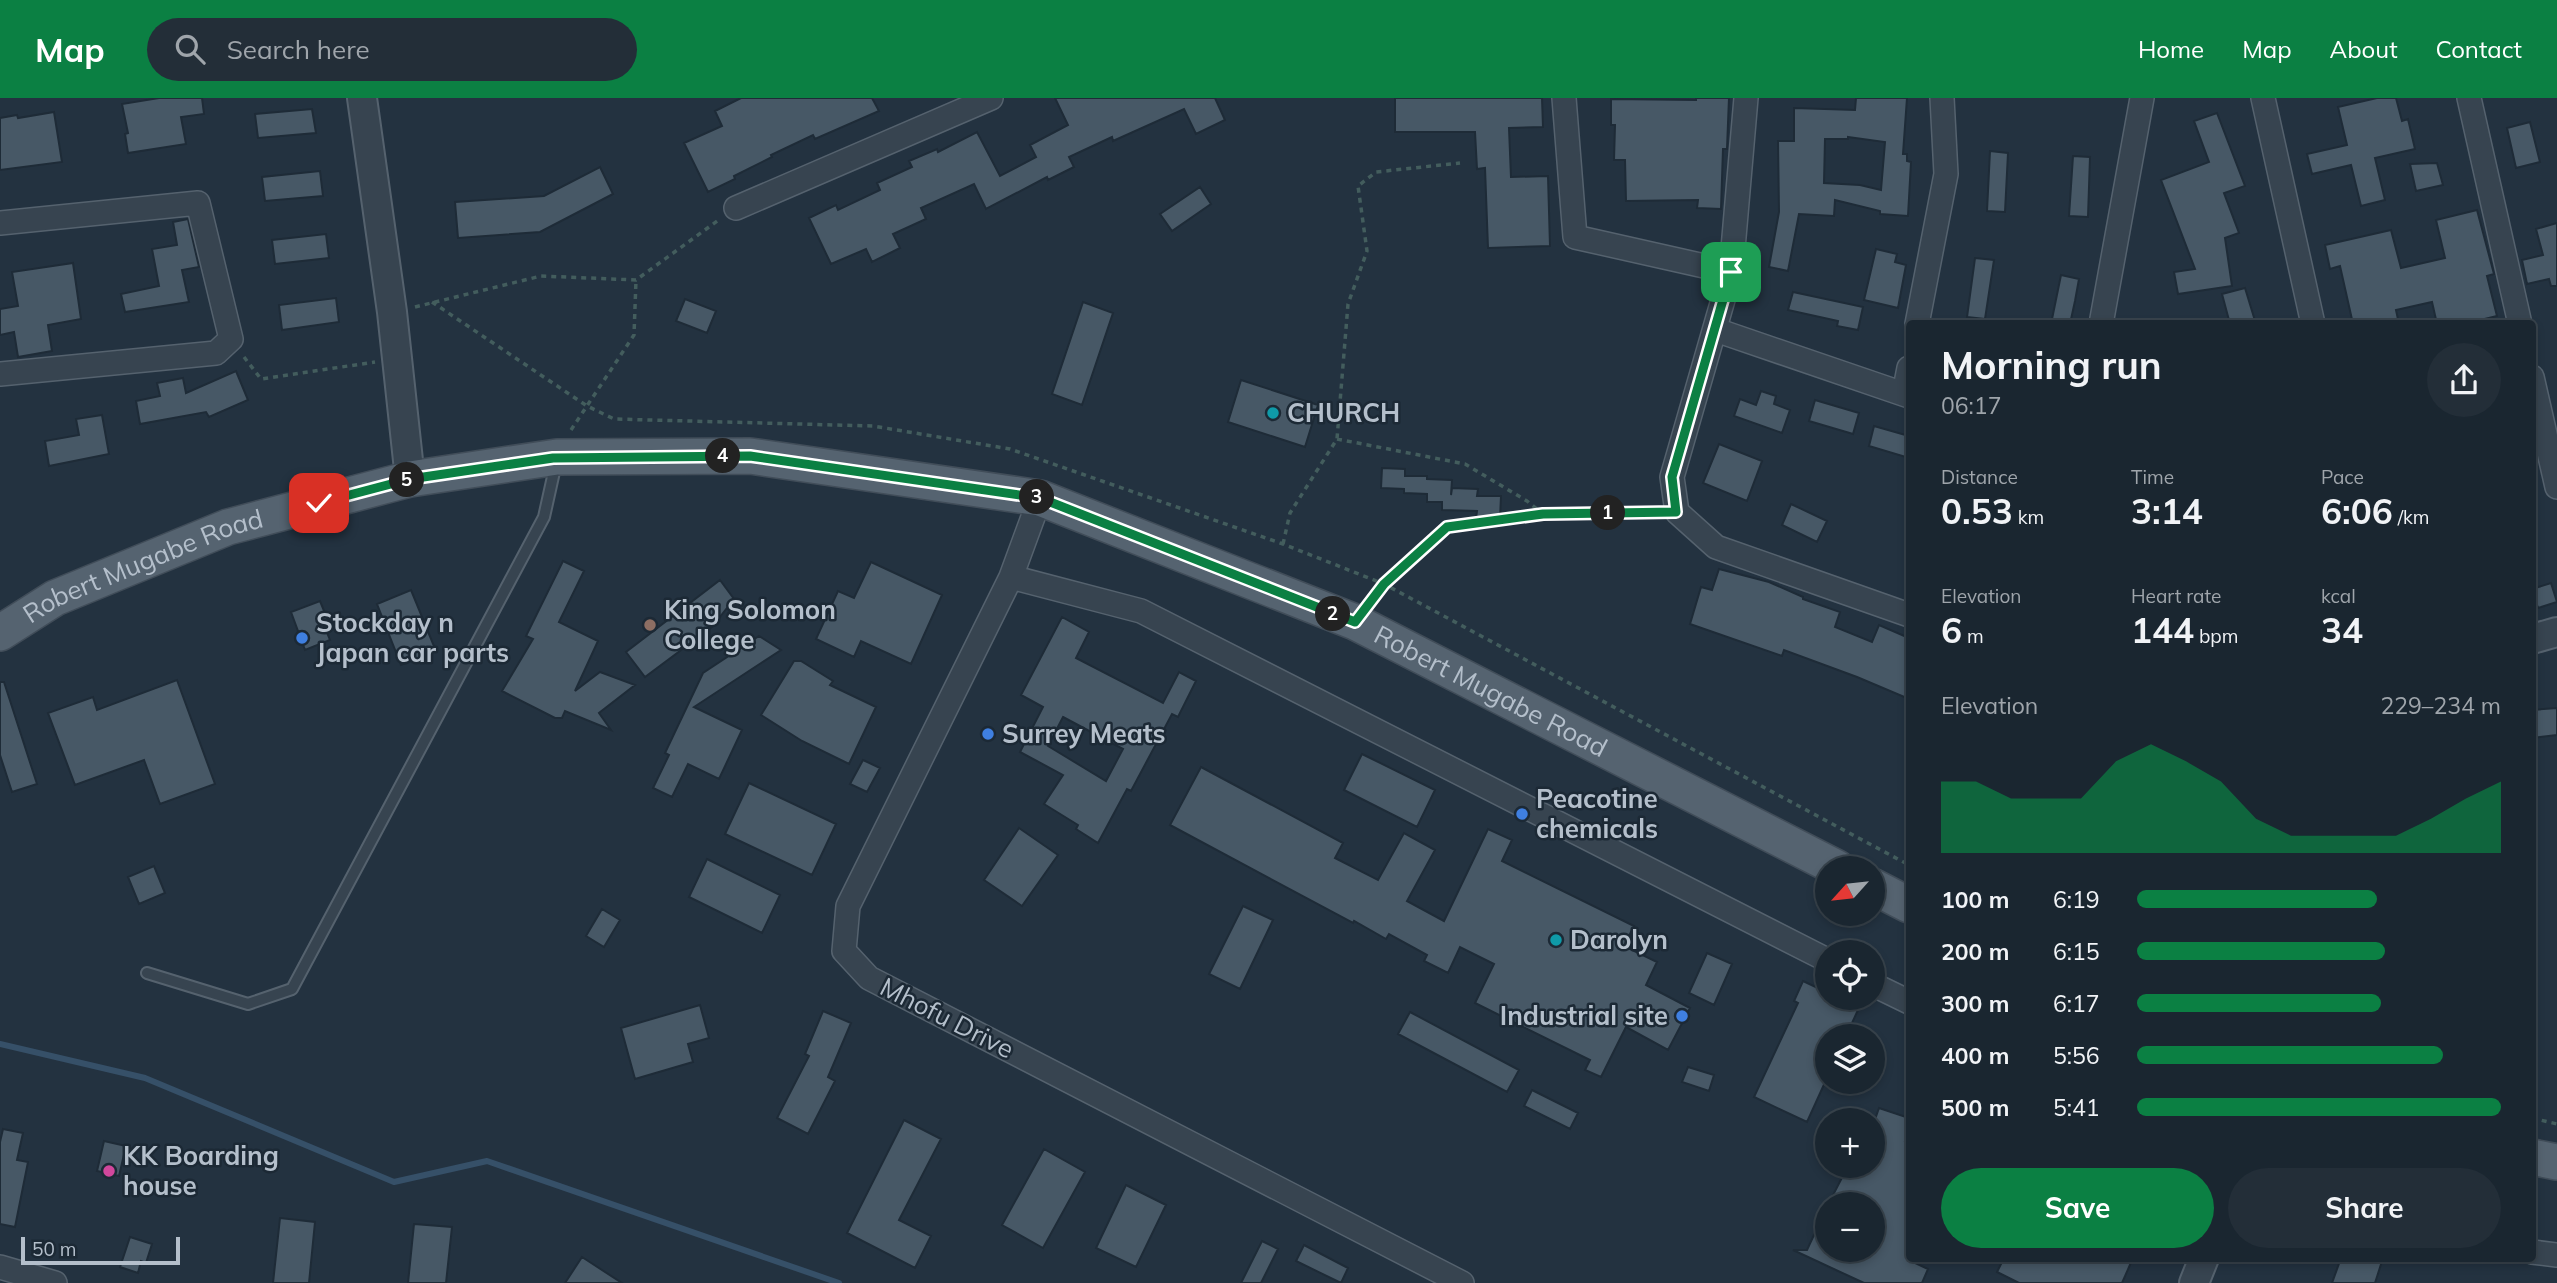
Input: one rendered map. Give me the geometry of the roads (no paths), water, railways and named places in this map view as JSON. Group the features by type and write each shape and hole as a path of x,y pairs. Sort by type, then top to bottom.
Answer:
{"main road":[{"name":"Robert Mugabe Road","path":"0,633 55,598 229,527 410,479 555,458 750,456 1040,498 1355,622 1815,857"},
{"path":"1885,893 1906,903"},
{"path":"2536,1158 2557,1162"}],"street":[{"path":"362,98 392,312 410,479"},
{"path":"736,208 991,98"},
{"path":"1564,98 1575,237 1731,272"},
{"path":"1746,98 1731,272 1672,477 1676,512 1716,547 1906,614"},
{"path":"1918,320 1946,174 1942,98"},
{"path":"2102,320 2142,98"},
{"path":"2263,98 2312,320"},
{"path":"2469,98 2519,320"},
{"path":"0,223 198,203 231,339 216,353 0,374"},
{"path":"1716,330 1906,395"},
{"path":"2536,395 2557,487"},
{"name":"Mhofu Drive","path":"1040,498 1011,577 848,906 844,951 869,978 1462,1283"},
{"path":"1011,577 1141,611 1815,954"},
{"path":"2536,638 2557,632"},
{"path":"1885,990 1906,1001"},
{"path":"2536,1252 2557,1255"},
{"path":"2194,1283 2202,1262"},
{"path":"0,1267 55,1283"}],"lane":[{"path":"147,973 248,1004 292,989 544,517 555,458"}],"waterway":[{"path":"0,1044 145,1078 394,1182 487,1161 839,1283"}],"place":[{"name":"CHURCH","path":"1273,413"},
{"name":"King Solomon College","path":"650,625"},
{"name":"Stockday n Japan car parts","path":"302,638"},
{"name":"Surrey Meats","path":"988,734"},
{"name":"Peacotine chemicals","path":"1522,814"},
{"name":"Darolyn","path":"1556,940"},
{"name":"Industrial site","path":"1682,1016"},
{"name":"KK Boarding house","path":"109,1171"}]}
